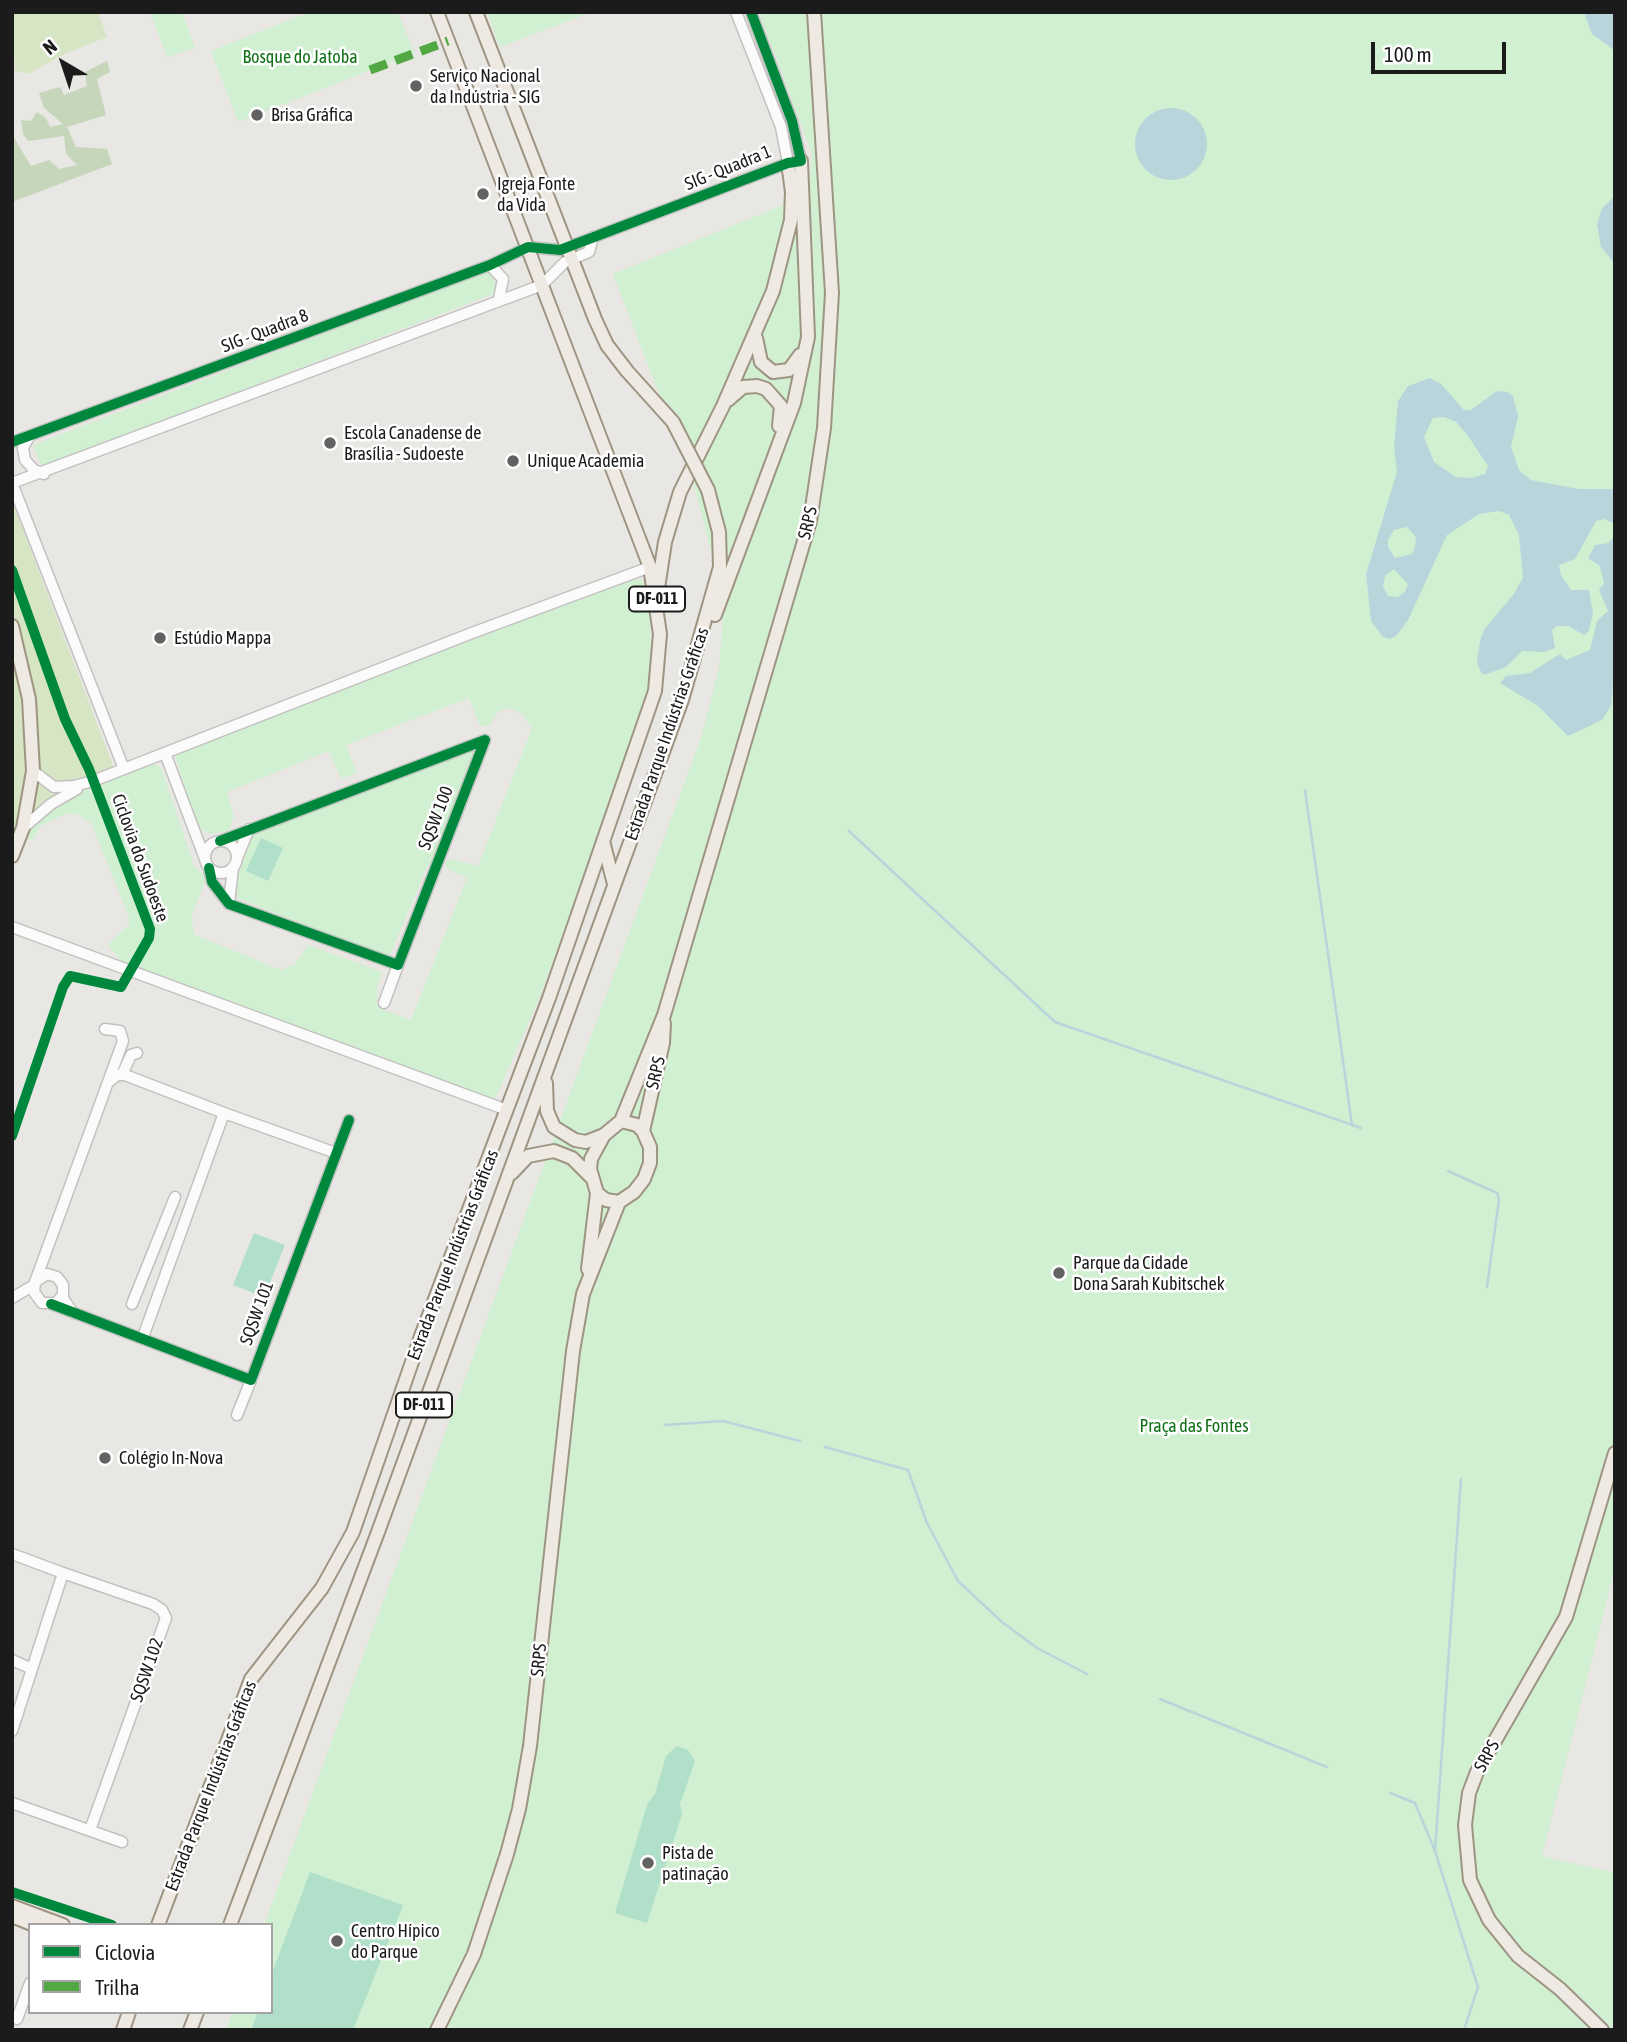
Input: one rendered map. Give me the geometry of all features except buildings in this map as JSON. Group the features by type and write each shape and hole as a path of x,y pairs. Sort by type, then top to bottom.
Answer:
{"main road":[{"name":"Estrada Parque Indústrias Gráficas","path":"159,1923 251,1679 322,1588 353,1532 421,1336 507,1110 656,691 660,657 656,596 650,567 437,12"},
{"name":"Estrada Parque Indústrias Gráficas","path":"231,1923 682,700 720,567 719,532 708,490 673,422 626,371 607,345 566,252 476,12"},
{"name":"SRPS","path":"604,1135 621,1121 664,1015 810,521 821,451 832,293 814,12"},
{"path":"656,596 677,500 723,406 773,291 791,220 794,162"},
{"path":"682,700 794,403 808,337 794,162"},
{"path":"756,334 757,355 766,368 773,372 789,370 796,364 808,337"},
{"path":"723,406 738,390 750,386 766,389 777,398 782,415 770,464"},
{"path":"12,626 29,699 33,771 23,828 12,856"},
{"name":"Estrada Parque Indústrias Gráficas","path":"602,839 614,884"},
{"name":"SRPS","path":"588,1276 619,1202 634,1192 647,1171 650,1147 643,1131 663,1043 664,1015"},
{"path":"548,1066 546,1102 554,1127 575,1140 586,1142 604,1135"},
{"path":"621,1121 637,1125 643,1131"},
{"path":"592,1178 592,1159 604,1135"},
{"path":"503,1188 521,1161 545,1151 563,1153 572,1158 592,1178"},
{"name":"SRPS","path":"437,2030 474,1954 519,1809 530,1746 573,1351 588,1276 597,1193 592,1178"},
{"path":"597,1193 606,1200 619,1202"},
{"name":"SRPS","path":"1602,2030 1560,1989 1518,1956 1489,1920 1470,1880 1465,1825 1469,1793 1477,1772 1566,1617 1615,1454"},
{"path":"12,1906 58,1923"},
{"path":"12,1916 29,1923"}],"street":[{"name":"SIG - Quadra 1","path":"736,12 794,162"},
{"name":"SIG - Quadra 1","path":"751,12 792,121 794,162"},
{"name":"SIG - Quadra 1","path":"566,252 593,237 794,162"},
{"path":"124,769 12,483 44,474 499,299 542,285 566,252 528,247"},
{"name":"SIG - Quadra 8","path":"12,442 490,265 528,247"},
{"path":"490,265 503,279 499,299"},
{"path":"29,437 23,448 24,460 34,470 44,474"},
{"path":"33,771 54,787 74,786 93,780 472,632 650,567"},
{"name":"SQSW 100","path":"217,841 485,740 398,965"},
{"path":"164,753 212,882 229,905 398,965 384,1003"},
{"path":"23,828 57,799 93,780"},
{"path":"229,905 235,862 249,829"},
{"path":"195,831 230,844 235,862"},
{"path":"217,841 207,849 207,863 218,873 235,862"},
{"path":"14,930 507,1110"},
{"path":"37,1299 35,1284 110,1081 123,1034 115,1028 105,1029"},
{"path":"110,1081 122,1075 131,1055 137,1053"},
{"path":"122,1075 336,1153"},
{"path":"143,1337 224,1113"},
{"name":"SQSW 101","path":"237,1415 349,1120"},
{"path":"132,1304 175,1197"},
{"path":"156,1245 176,1250"},
{"path":"45,1256 53,1274 61,1280 63,1295 73,1313"},
{"path":"13,1298 35,1284 42,1275 53,1274"},
{"path":"51,1304 63,1295"},
{"path":"13,1298 37,1299 251,1380"},
{"name":"SQSW 102","path":"12,1554 153,1604 162,1610 166,1618 90,1830"},
{"path":"12,1731 30,1668 63,1573"},
{"path":"12,1660 30,1668"},
{"path":"12,1803 122,1842"},
{"path":"13,2030 15,2018 28,1988"}],"green space":[{"path":"12,12 98,12 107,37 60,56 28,74 15,71"},
{"path":"150,12 182,12 195,48 167,57"},
{"name":"Bosque do Jatoba","path":"310,12 398,12 414,53 238,122 211,51"},
{"path":"487,12 592,12 500,47"},
{"name":"Parque da Cidade Dona Sarah Kubitschek","path":"759,12 1615,12 1615,1567 1542,1856 1615,1873 1615,2030 226,2030 231,2014 273,2014 273,1923 265,1923 702,735 719,668 724,602 695,488 613,274 788,203 809,185 812,154"},
{"path":"107,61 110,72 97,79 106,115 67,127 76,147 107,149 112,164 12,202 12,134 31,166 49,160 59,169 77,165 66,154 64,136 28,141 23,134 21,120 31,121 37,112 46,118 50,127 63,124 44,108 39,93 60,87 64,95 87,86 85,72"},
{"path":"490,270 498,292 42,467 33,445"},
{"path":"12,501 115,771 65,792 34,811 12,841"},
{"path":"635,578 642,580 647,588 650,607 651,665 645,706 541,994 496,1097 490,1100 124,965 109,946 129,925 129,917 91,823 77,814 68,813 40,826 33,840 26,838 27,829 42,812 80,789 153,762 161,768 194,866 207,877 191,918 195,935 281,970 295,964 308,945 382,972 377,988 377,1004 384,1010 411,1020 467,878 447,869 445,861 453,859 478,866 532,728 522,714 509,708 498,712 489,726 480,726 469,698 346,745 357,773 341,779 329,751 227,792 234,816 229,831 211,834 200,830 196,822 174,753"},
{"path":"469,748 473,750 475,757 436,857 427,867 390,955 380,955 235,897 234,888 254,831"},
{"path":"261,838 283,848 268,881 246,871"},
{"path":"254,1233 285,1245 264,1297 233,1285"},
{"name":"Pista de patinação","path":"677,1746 688,1750 695,1761 680,1804 682,1814 647,1923 615,1913 647,1805 655,1794 666,1756"},
{"name":"Centro Hípico do Parque","path":"310,1872 403,1905 353,2030 251,2030 257,2014 273,2014 273,1971"}],"water":[{"path":"1584,12 1615,12 1615,51 1592,34"},
{"path":"1171,108 1191,114 1201,124 1207,144 1201,164 1191,174 1171,180 1151,174 1141,164 1135,144 1141,124 1151,114"},
{"path":"1615,196 1615,264 1601,247 1597,224 1602,208"},
{"path":"1430,378 1441,384 1464,410 1471,410 1497,391 1507,392 1513,396 1518,416 1511,447 1519,470 1531,480 1578,489 1615,489 1615,524 1604,519 1596,521 1575,559 1559,565 1561,575 1571,590 1589,590 1593,613 1589,631 1584,635 1568,626 1557,626 1552,630 1555,648 1544,652 1522,651 1506,667 1482,674 1477,663 1484,630 1513,595 1523,578 1519,535 1509,515 1499,511 1479,514 1447,535 1408,620 1397,635 1390,639 1383,637 1371,621 1366,574 1397,472 1394,447 1398,401 1408,386","holes":["1444,417 1456,422 1468,436 1488,466 1485,474 1472,478 1456,477 1434,462 1424,437 1433,418","1407,527 1416,537 1412,554 1395,558 1388,547 1388,540 1394,530","1394,569 1408,584 1405,592 1398,597 1388,596 1383,586 1385,576"]},
{"path":"1615,535 1615,661 1611,706 1602,720 1568,736 1538,706 1500,683 1506,676 1530,673 1560,654 1566,660 1590,650 1597,621 1608,611 1599,590 1604,584 1600,566 1588,558 1595,545 1609,543"}],"waterway":[{"path":"1305,790 1352,1125"},
{"path":"849,831 1055,1022 1361,1128"},
{"path":"1448,1171 1497,1193 1499,1199 1487,1287"},
{"path":"665,1425 723,1421 800,1441"},
{"path":"825,1447 908,1470 927,1523 958,1581 1002,1622 1037,1648 1087,1674"},
{"path":"1435,1851 1461,1479"},
{"path":"1160,1699 1327,1767"},
{"path":"1390,1793 1415,1803 1435,1851 1478,1987 1464,2030"}],"marked path":[{"path":"370,70 448,41"}],"cycle path":[{"path":"12,442 490,265 528,247 560,250 788,163 801,161 792,121 751,12"},
{"name":"Ciclovia do Sudoeste","path":"12,570 65,719 89,769 150,929 149,938 121,987 70,976 63,987 12,1136"},
{"path":"209,868 212,882 229,904 398,965 485,740 220,841"},
{"path":"51,1304 251,1380 349,1120"},
{"path":"12,1892 106,1923"}],"place":[{"name":"Serviço Nacional da Indústria - SIG","path":"416,86"},
{"name":"Brisa Gráfica","path":"257,115"},
{"name":"Igreja Fonte da Vida","path":"483,194"},
{"name":"Escola Canadense de Brasília - Sudoeste","path":"330,443"},
{"name":"Unique Academia","path":"513,461"},
{"name":"Estúdio Mappa","path":"160,638"},
{"name":"Parque da Cidade Dona Sarah Kubitschek","path":"1059,1273"},
{"name":"Colégio In-Nova","path":"105,1458"},
{"name":"Pista de patinação","path":"648,1863"},
{"name":"Centro Hípico do Parque","path":"337,1941"}],"park label":[{"name":"Praça das Fontes","path":"1194,1426"}]}
